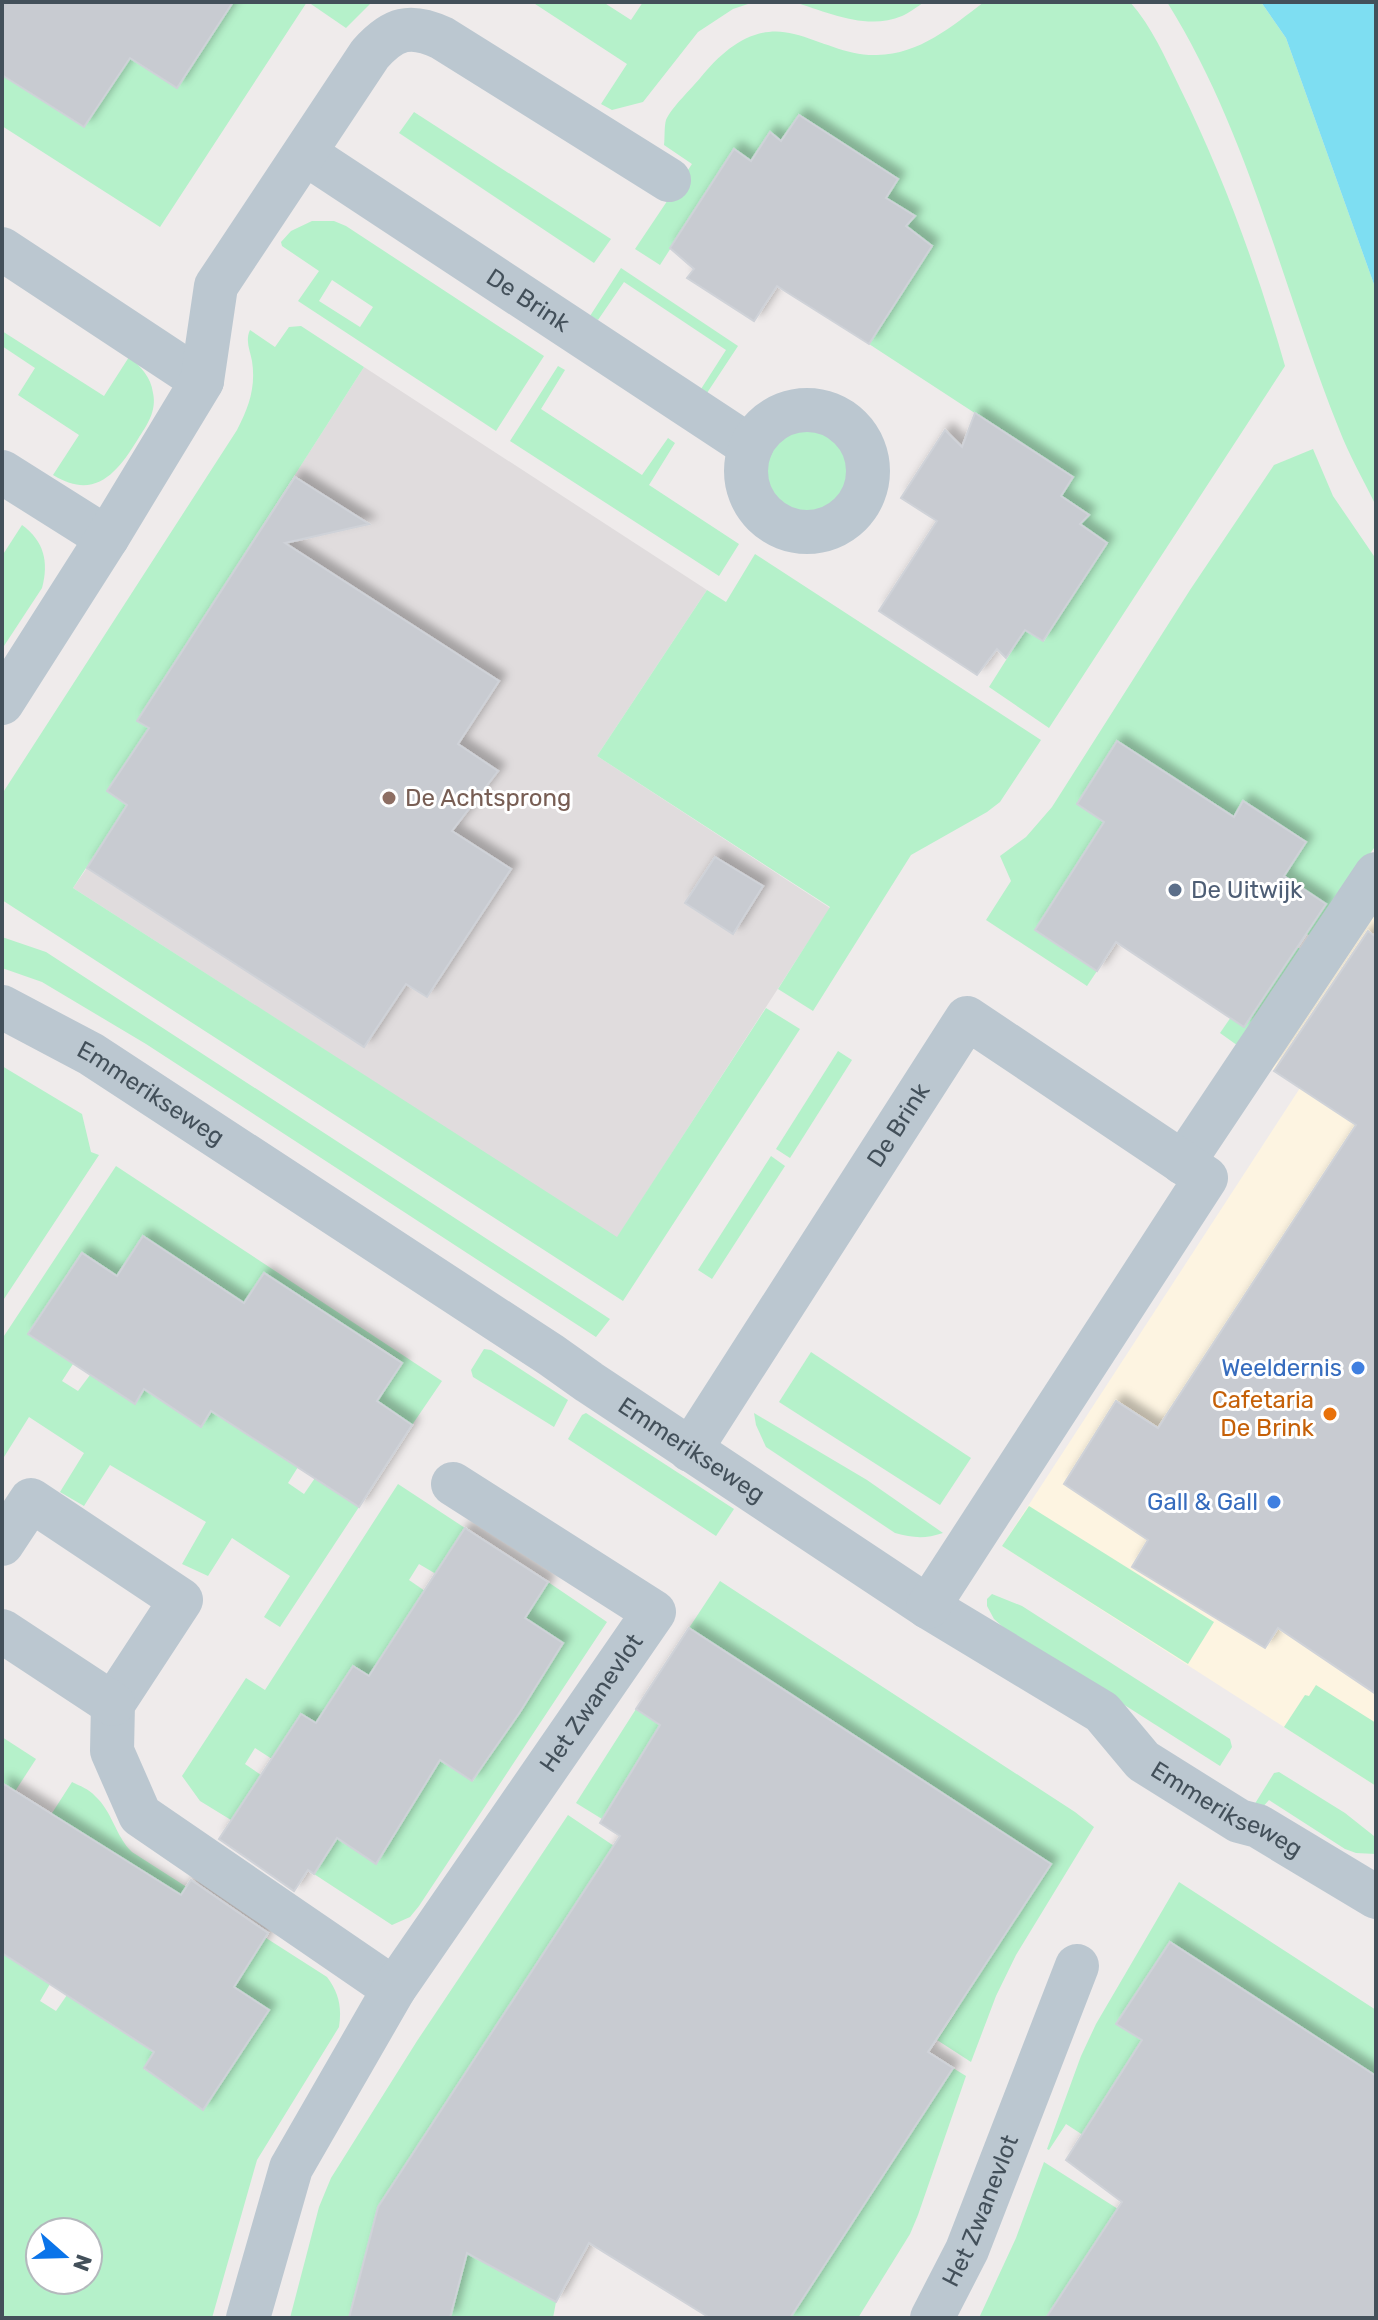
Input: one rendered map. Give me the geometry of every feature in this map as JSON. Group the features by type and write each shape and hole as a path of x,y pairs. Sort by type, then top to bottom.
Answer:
{"street":[{"path":"2,703 202,381 216,286 370,54 385,37 408,29 425,30 442,38 669,180"},
{"name":"De Brink","path":"306,154 751,447"},
{"path":"2,249 202,381"},
{"path":"2,472 107,538"},
{"path":"1183,1163 1376,874"},
{"name":"Emmerikseweg","path":"2,1007 91,1054 538,1346 928,1607 1102,1712 1143,1761 1239,1821 1258,1826 1376,1897"},
{"name":"De Brink","path":"690,1450 967,1018 1206,1178 928,1607"},
{"name":"Het Zwanevlot","path":"248,2318 291,2168 394,1989 654,1612 453,1484"},
{"path":"2,1544 31,1500 181,1600 113,1704 112,1751 140,1815 394,1989"},
{"path":"2,1631 113,1704"},
{"name":"Het Zwanevlot","path":"932,2318 967,2250 1077,1966"}],"shaded area":[{"name":"De Achtsprong","path":"364,367 707,590 597,756 830,908 617,1238 73,888 87,868 107,791 137,721"},
{"path":"1376,906 1376,1786 1002,1546 1300,1088 1269,1067"}],"green space":[{"path":"233,2 307,2 160,227 2,126 2,59 46,103 84,127 130,58 177,88"},
{"path":"308,2 372,2 346,28"},
{"path":"532,2 603,2 631,20 643,2 754,2 733,9 698,32 643,102 612,110 601,104 627,64"},
{"path":"794,2 924,2 902,16 875,22 833,15"},
{"path":"984,2 1130,2 1158,42 1225,189 1285,366 1049,728 989,687 1025,630 1044,641 1106,543 1080,524 1089,514 1061,496 1073,477 869,344 932,246 906,226 915,216 886,198 897,180 799,115 781,141 770,132 751,161 734,149 660,265 635,249 692,164 664,145 666,120 677,104 730,48 754,35 780,32 855,53 893,53 934,38"},
{"path":"1167,2 1261,2 1286,38 1376,290 1376,506 1339,429 1242,157 1196,52"},
{"path":"414,112 611,239 594,263 399,133"},
{"path":"312,221 334,221 346,226 544,356 496,431 298,301 319,271 282,246 281,242 291,231","holes":["332,280 373,307 360,327 319,301"]},
{"path":"621,268 738,346 707,393 701,389 726,350 624,282 598,320 590,316"},
{"path":"301,326 364,367 138,720 149,728 107,791 127,805 73,888 617,1237 766,1008 800,1029 623,1301 2,900 2,794 237,430 252,388 253,370 248,342 250,330 275,347 289,327"},
{"path":"2,331 104,396 129,357 145,373 154,400 150,418 122,463 103,480 81,485 53,475 79,435 18,395 35,368 2,346"},
{"path":"558,366 565,370 541,409 642,475 668,438 675,443 649,485 739,544 719,576 510,441"},
{"path":"806,428 822,432 836,441 845,455 849,471 845,487 836,501 822,510 806,514 790,510 776,501 767,487 763,471 767,455 776,441 790,432"},
{"path":"1313,449 1333,496 1376,559 1376,845 1313,938 1264,906 1306,841 1243,801 1233,817 1104,822 1035,930 1097,971 1087,986 986,920 1011,881 1000,856 1026,837 1052,807 1274,465"},
{"path":"22,525 40,545 45,561 44,578 42,588 2,649 2,556"},
{"path":"755,554 1041,740 1000,802 911,855 813,1011 778,989 830,907 597,756 707,590 726,602"},
{"path":"1256,920 1305,952 1241,1048 1220,1033 1231,1017"},
{"path":"2,937 46,952 610,1319 596,1337 146,1044 42,982 2,968"},
{"path":"838,1051 852,1060 790,1158 776,1149"},
{"path":"2,1066 82,1114 91,1152 99,1155 2,1302"},
{"path":"771,1156 785,1166 712,1279 698,1270"},
{"path":"116,1166 442,1381 412,1425 377,1401 402,1362 368,1339 342,1378 275,1335 300,1296 264,1273 238,1311 143,1237 117,1276 81,1253 28,1334 73,1364 62,1381 78,1391 90,1375 135,1404 155,1373 201,1426 212,1411 298,1467 288,1483 304,1494 315,1478 359,1507 280,1627 264,1617 290,1576 232,1538 208,1576 182,1564 206,1522 110,1465 84,1506 60,1492 84,1453 29,1417 2,1456 2,1339"},
{"path":"484,1349 491,1350 568,1400 554,1427 473,1377 471,1370"},
{"path":"811,1352 971,1458 940,1505 779,1402"},
{"path":"586,1413 734,1509 716,1536 568,1439"},
{"path":"754,1413 867,1480 943,1533 919,1537 895,1533 766,1447"},
{"path":"398,1484 465,1528 436,1574 419,1564 409,1580 425,1591 369,1676 353,1666 332,1734 301,1714 272,1759 255,1748 245,1764 261,1775 231,1820 200,1801 182,1776 246,1678 265,1690"},
{"path":"1029,1506 1214,1622 1188,1664 1002,1546"},
{"path":"720,1581 1094,1827 1016,1955 996,1996 971,2062 937,2040 955,2013 927,1994 619,1793 602,1819 576,1803 636,1709 998,1945 1051,1865 689,1628"},
{"path":"548,1582 607,1622 419,1906 410,1917 392,1925 314,1874 337,1838 375,1863 399,1827 361,1803 435,1757 473,1781 563,1644 525,1618"},
{"path":"992,1594 1022,1606 1230,1739 1232,1747 1220,1766 1004,1628 994,1619 987,1606 987,1599"},
{"path":"1316,1685 1376,1723 1376,1786 1284,1727 1305,1695 1309,1696"},
{"path":"2,1737 36,1759 10,1799 2,1793"},
{"path":"1279,1772 1345,1813 1374,1836 1376,1854 1345,1849 1269,1800 1261,1809 1251,1810 1274,1773"},
{"path":"72,1782 101,1802 132,1852 327,1977 340,2007 339,2027 257,2160 212,2318 2,2318 2,1909 50,1984 40,2001 56,2011 67,1995 154,2052 144,2069 160,2079 171,2062 215,2092 269,2010 234,1987 154,1880 118,1856 47,1821"},
{"path":"568,1815 614,1846 410,2157 492,2211 624,2190 588,2246 557,2229 526,2285 556,2302 553,2318 450,2318 471,2235 377,2210 349,2318 290,2318 319,2207 331,2178 417,2041"},
{"path":"1179,1882 1376,2010 1376,2077 1170,1942 1116,2023 1142,2040 1109,2152 1066,2124 1049,2150 1081,2056 1096,2024"},
{"path":"953,2068 966,2076 918,2215 910,2234 858,2318 790,2318"},
{"path":"1044,2162 1118,2209 1046,2318 979,2318 1016,2238"}],"water":[{"path":"1261,2 1376,2 1376,290 1286,38"}],"building":[{"path":"2,2 233,2 177,88 130,58 84,127 2,75"},
{"path":"799,115 898,179 886,198 915,216 906,226 932,246 869,344 777,286 754,321 687,278 694,269 670,248 734,149 751,161 770,132 781,141"},
{"path":"975,413 1073,477 1061,496 1089,515 1080,524 1107,543 1043,641 1025,630 1006,658 997,649 977,675 879,611 937,521 901,498 945,430 962,447"},
{"path":"295,477 369,524 285,543 499,681 458,744 498,771 452,831 511,869 427,997 406,984 364,1047 87,868 127,805 107,791 149,728 137,721"},
{"path":"1117,741 1234,817 1243,801 1306,842 1284,876 1326,904 1244,1027 1116,942 1097,971 1035,930 1104,822 1077,804"},
{"path":"715,857 763,886 733,934 685,903"},
{"path":"1368,931 1376,937 1376,1694 1278,1628 1265,1648 1132,1567 1148,1540 1064,1484 1116,1401 1158,1428 1356,1125 1274,1071"},
{"path":"143,1236 244,1303 264,1273 402,1363 377,1401 412,1425 359,1507 211,1411 201,1427 144,1389 135,1404 28,1334 82,1253 117,1276"},
{"path":"465,1528 548,1582 525,1618 563,1643 472,1781 440,1760 376,1864 337,1838 314,1874 308,1870 294,1891 219,1839 301,1714 316,1723 353,1666 369,1676"},
{"path":"689,1628 1051,1864 928,2052 953,2068 790,2318 710,2318 589,2243 556,2302 467,2253 450,2318 349,2318 378,2207 620,1836 600,1823 660,1725 636,1709"},
{"path":"2,1783 181,1895 191,1880 268,1933 234,1987 269,2010 203,2110 144,2068 154,2052 2,1953"},
{"path":"1170,1942 1376,2076 1376,2318 1046,2318 1122,2202 1066,2160 1142,2040 1116,2024"}],"place":[{"name":"De Achtsprong","path":"389,798"},
{"name":"De Uitwijk","path":"1175,890"},
{"name":"Weeldernis","path":"1358,1368"},
{"name":"Cafetaria De Brink","path":"1330,1414"},
{"name":"Gall & Gall","path":"1274,1502"}]}
